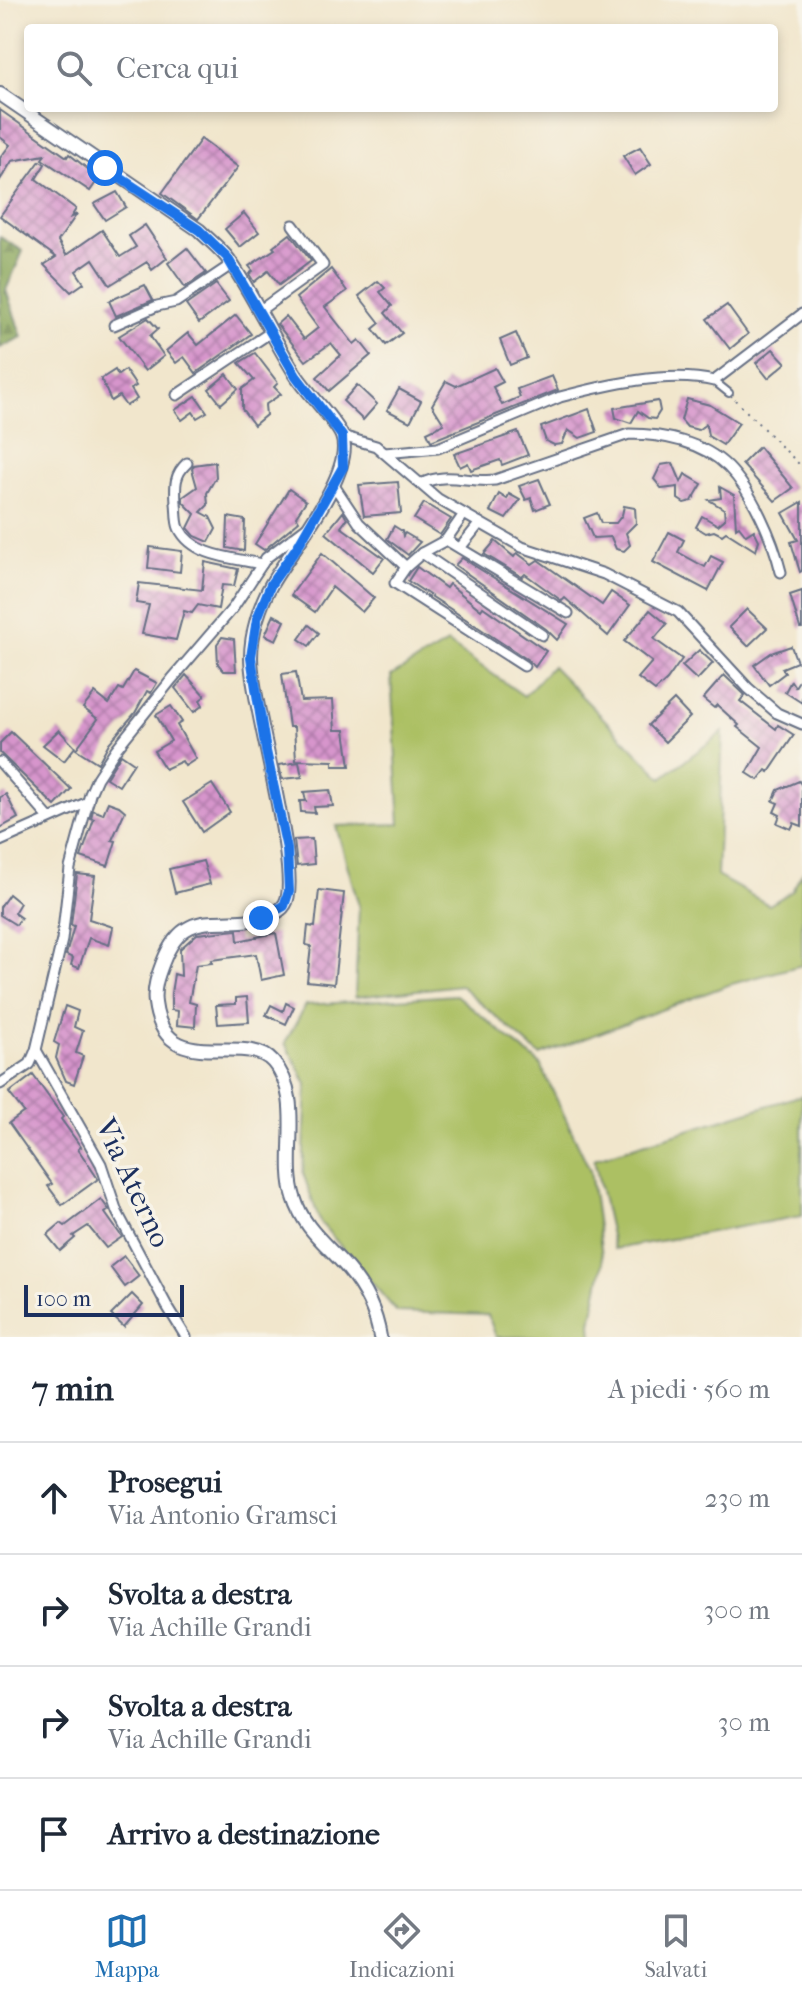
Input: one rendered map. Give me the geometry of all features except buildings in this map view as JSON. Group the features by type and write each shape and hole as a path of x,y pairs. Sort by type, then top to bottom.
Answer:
{"main road":[{"path":"0,94 24,110"},
{"path":"26,112 199,230 231,265 296,376 342,436 343,467 271,584 257,619 251,657 266,751 287,849 288,899 280,910 261,918 196,924 178,934 169,948 155,987 155,1005 164,1028 191,1048 208,1051 249,1049 267,1056 276,1065 288,1100 289,1173 297,1208 314,1236 347,1267 362,1288 375,1314 380,1337"}],"street":[{"path":"259,311 323,265 293,225"},
{"path":"114,325 157,306 176,302 231,265"},
{"path":"714,381 802,314"},
{"path":"177,395 271,332"},
{"path":"385,453 438,448 560,397 578,393 670,377 694,376 714,381 729,393"},
{"path":"421,484 434,477 495,480 629,434 673,439 697,447 729,468 760,517 781,572"},
{"path":"342,436 376,446 438,499 522,547 604,574 678,612 748,688 777,713 802,724"},
{"path":"187,463 179,471 175,483 177,526 189,542 211,554 262,564"},
{"path":"333,484 359,523 406,567"},
{"path":"464,514 446,540 422,553 406,567 395,583 524,666"},
{"path":"460,548 480,523"},
{"path":"0,1084 30,1064 36,1050 62,940 70,868 97,778 116,749 200,644 233,608 266,558 309,526"},
{"path":"446,540 568,613"},
{"path":"422,553 542,635"},
{"path":"0,762 49,818"},
{"path":"0,841 88,802"},
{"name":"Via Aterno","path":"36,1050 101,1164 117,1212 186,1337"}],"path":[{"path":"729,393 802,467"}],"green space":[{"path":"0,237 23,251 6,290 22,337 0,348"},
{"path":"448,643 524,696 552,666 662,778 723,732 717,876 769,905 792,891 802,873 802,965 728,985 540,1055 460,985 355,997 359,906 336,826 400,824 391,676"},
{"path":"456,995 540,1064 590,1170 603,1263 591,1323 592,1337 496,1337 488,1315 397,1312 320,1222 303,1173 307,1084 285,1043 306,1005"},
{"path":"802,1095 802,1216 614,1249 594,1159"}],"route":[{"path":"105,168 199,230 227,257 296,376 342,436 343,467 298,546 271,584 257,619 251,657 266,751 287,849 289,887 284,906 261,918"}]}
